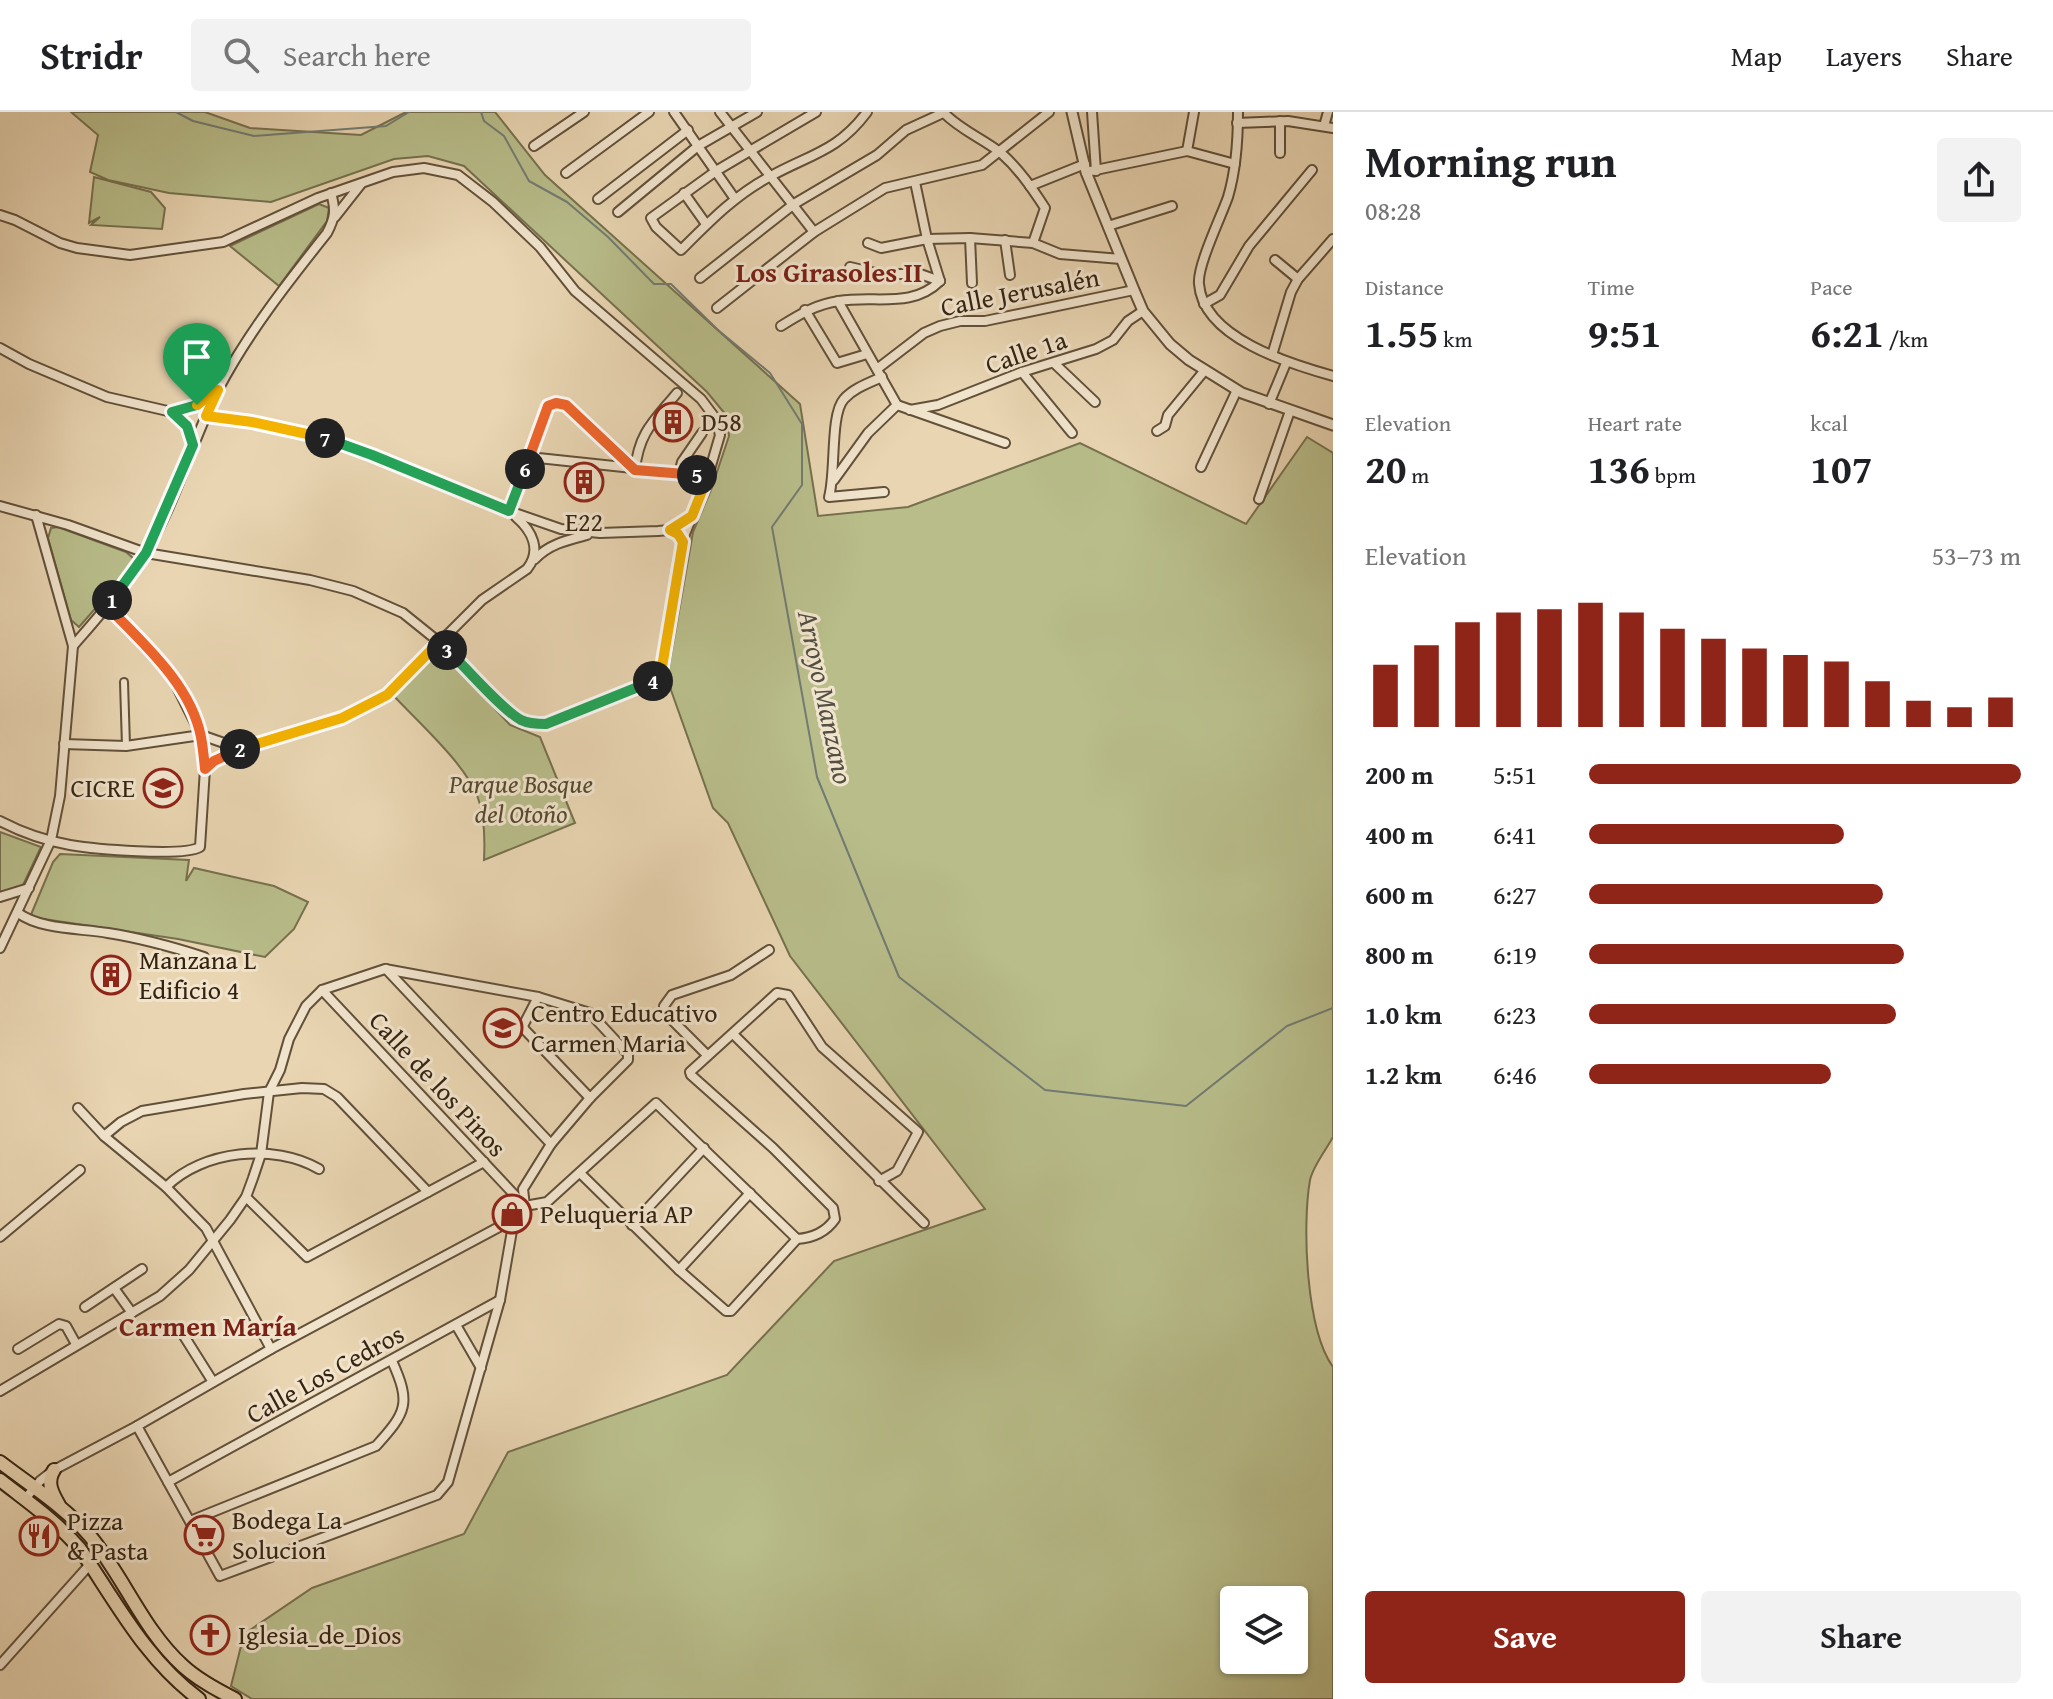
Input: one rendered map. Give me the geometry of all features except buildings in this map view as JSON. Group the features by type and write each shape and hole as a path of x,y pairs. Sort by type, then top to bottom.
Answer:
{"main road":[{"path":"0,1462 75,1521 101,1552 173,1657 196,1676 235,1699"},
{"path":"54,1470 51,1487 63,1511"},
{"path":"0,1480 65,1532 167,1674 199,1699"}],"street":[{"path":"534,146 584,112"},
{"path":"566,173 649,112"},
{"path":"674,112 735,199"},
{"path":"720,112 814,232"},
{"path":"618,212 698,146 757,112"},
{"path":"816,112 684,193 651,218 656,227 681,250 735,199 770,176 835,146 867,112"},
{"path":"700,278 794,204 877,155 906,130 944,112 960,129 998,151 1018,169 1045,208 1033,243"},
{"path":"717,308 814,232 885,188 982,165 1049,112"},
{"path":"1072,112 1108,226 1134,290 1143,311 1170,344 1237,390 1333,425"},
{"path":"1089,169 1092,112"},
{"path":"1182,112 1194,113 1187,151"},
{"path":"1238,112 1235,164 1229,193 1198,283 1204,304 1232,335 1286,363 1333,376"},
{"path":"1237,123 1287,118 1328,127 1328,112"},
{"path":"1280,153 1287,118"},
{"path":"598,199 688,130"},
{"path":"1030,186 1089,169 1187,151 1235,164"},
{"path":"0,215 60,243 92,251 130,255 223,242 331,193 393,172 424,168 458,175 493,202 540,247 575,291 701,399 716,419 720,435 683,542 661,673 654,681 546,724 521,719 439,642 403,613 353,591 283,575 146,553 36,515 0,506"},
{"path":"1204,304 1220,295 1249,246 1312,170"},
{"path":"73,646 146,553 218,390 247,340 362,182"},
{"path":"915,182 940,281"},
{"path":"331,193 336,207 335,218"},
{"path":"684,193 706,224"},
{"path":"1108,226 1172,206"},
{"path":"970,238 972,283"},
{"path":"868,243 881,248 927,239 1005,240 1033,243 1060,254 1121,259"},
{"path":"1272,355 1291,292 1298,279 1333,239"},
{"path":"1005,240 1010,275"},
{"path":"1275,260 1298,279"},
{"path":"850,267 880,274 920,274 940,281"},
{"path":"781,326 805,310 838,301 900,300 929,292 940,281"},
{"name":"Calle Jerusalén","path":"833,481 836,411 842,400 880,373 924,333 960,321 985,321 1134,290"},
{"path":"838,301 897,405 1005,443"},
{"path":"805,310 837,363 867,354"},
{"name":"Calle 1a","path":"910,410 938,405 1022,372 1096,349 1113,340 1128,321 1143,311"},
{"path":"0,348 29,364 107,397 172,412 197,405 218,390"},
{"path":"1054,363 1095,402"},
{"path":"1269,404 1286,363"},
{"path":"1157,431 1165,426 1168,415 1205,370"},
{"path":"1022,372 1072,433"},
{"path":"1201,467 1237,390"},
{"path":"635,470 642,436 677,393"},
{"path":"509,511 548,406 556,403 566,405 635,470"},
{"path":"884,492 829,497 833,481 868,433 897,405"},
{"path":"1259,499 1290,411"},
{"path":"172,412 187,426 193,445"},
{"path":"206,416 290,429 339,443 561,529 600,533 670,530 678,534 683,542"},
{"path":"679,473 682,462 702,433"},
{"path":"529,457 708,476"},
{"path":"509,511 523,523 534,543 535,555 527,569"},
{"path":"0,948 51,840 60,796 73,646 36,515"},
{"path":"670,530 692,516"},
{"path":"205,769 214,761 246,747 342,718 387,695 482,600 527,569 546,549 566,540 600,533"},
{"path":"0,821 68,845 195,850 202,841 205,769 201,735 188,703 172,677 107,606"},
{"path":"124,682 126,746"},
{"path":"64,744 126,746 201,735 246,747"},
{"path":"0,897 29,888"},
{"path":"18,913 28,920 110,933 204,957"},
{"path":"0,921 8,931"},
{"path":"707,1055 667,1015 664,1006 672,995 731,975 769,950"},
{"path":"385,969 551,1144"},
{"path":"0,1391 160,1296 189,1270 246,1197 261,1154 269,1092 280,1070 289,1039 306,1006 322,990 385,969 538,997 590,1013 628,1054 628,1060 551,1144 523,1189 525,1206"},
{"name":"Calle de los Pinos","path":"322,990 525,1206"},
{"path":"580,1173 679,1270 722,1309 731,1311 797,1239 808,1238 828,1228 835,1219 833,1208 773,1148 693,1079 690,1072 777,993 788,995 822,1047 918,1132 897,1171 879,1181"},
{"path":"538,997 523,1026 525,1030 590,1098"},
{"path":"733,1034 924,1223"},
{"path":"104,1136 142,1111 269,1092 324,1089 337,1097 428,1192"},
{"path":"25,1499 54,1470 514,1219 525,1206 547,1202 656,1103 797,1239"},
{"path":"78,1108 104,1136 166,1187 206,1228 271,1349"},
{"path":"632,1225 704,1148"},
{"path":"166,1187 177,1176 199,1164 233,1155 297,1158 319,1169"},
{"path":"246,1197 307,1257 484,1162"},
{"path":"0,1237 80,1170"},
{"path":"679,1270 750,1193"},
{"path":"137,1426 220,1576 437,1495 448,1482 500,1300 514,1219"},
{"path":"85,1307 142,1269"},
{"path":"114,1288 132,1313"},
{"name":"Calle Los Cedros","path":"168,1482 500,1300"},
{"path":"18,1349 59,1324 66,1326 76,1344"},
{"path":"456,1325 481,1368"},
{"path":"184,1336 213,1382"},
{"path":"190,1521 376,1446 394,1427 405,1405 404,1386 392,1361"},
{"path":"0,1665 101,1552"}],"green space":[{"path":"71,112 205,112 250,128 361,135 406,112 495,112 545,175 800,404 818,516 908,507 1080,443 1246,524 1307,437 1333,453 1333,1137 1310,1180 1306,1223 1312,1304 1324,1350 1333,1367 1333,1699 252,1699 231,1686 244,1634 312,1588 464,1534 508,1452 727,1375 834,1261 985,1209 790,956 728,823 713,808 667,679 693,532 729,436 726,415 707,392 464,166 428,156 394,159 271,202 169,193 108,180 90,172 98,135"},
{"path":"94,177 151,192 165,208 162,229 91,225 100,217 89,223"},
{"path":"319,204 329,208 327,221 279,286 230,246"},
{"path":"58,527 126,552 133,558 131,568 79,627 71,620 48,538 51,528"},
{"name":"Parque Bosque del Otoño","path":"440,650 510,725 540,737 575,823 484,860 482,813 472,785 452,757 391,693"},
{"path":"0,832 41,847 23,885 17,890 0,892"},
{"path":"60,854 189,860 186,881 194,868 274,886 308,902 294,929 265,957 178,939 30,917 53,862"}],"waterway":[{"name":"Arroyo Manzano","path":"176,112 193,121 254,136 386,126 409,112"},
{"name":"Arroyo Manzano","path":"481,112 484,121 504,136 529,181 567,202 608,237 654,284 671,284 718,330 770,373 802,424 802,485 772,527 817,777 899,977 1045,1090 1186,1106 1287,1026 1333,1008"}],"place":[{"name":"D58","path":"673,422"},
{"name":"E22","path":"584,482"},
{"name":"CICRE","path":"163,788"},
{"name":"Manzana L Edificio 4","path":"111,975"},
{"name":"Centro Educativo Carmen Maria","path":"503,1028"},
{"name":"Peluqueria AP","path":"512,1214"},
{"name":"Bodega La Solucion","path":"204,1535"},
{"name":"Pizza & Pasta","path":"39,1536"},
{"name":"Iglesia_de_Dios","path":"210,1635"}],"district":[{"name":"Los Girasoles II","path":"829,272"},
{"name":"Carmen María","path":"208,1326"}],"route":[{"path":"218,390 206,416 303,432 339,443 509,511 548,406 556,403 566,405 635,470 708,476 692,516 670,530 678,534 683,542 661,673 654,681 546,724 535,724 521,719 507,708 439,642 387,695 342,718 230,753 205,769 201,735 188,703 155,656 107,606 146,553 193,445 187,426 172,412 197,405 218,390"}]}
